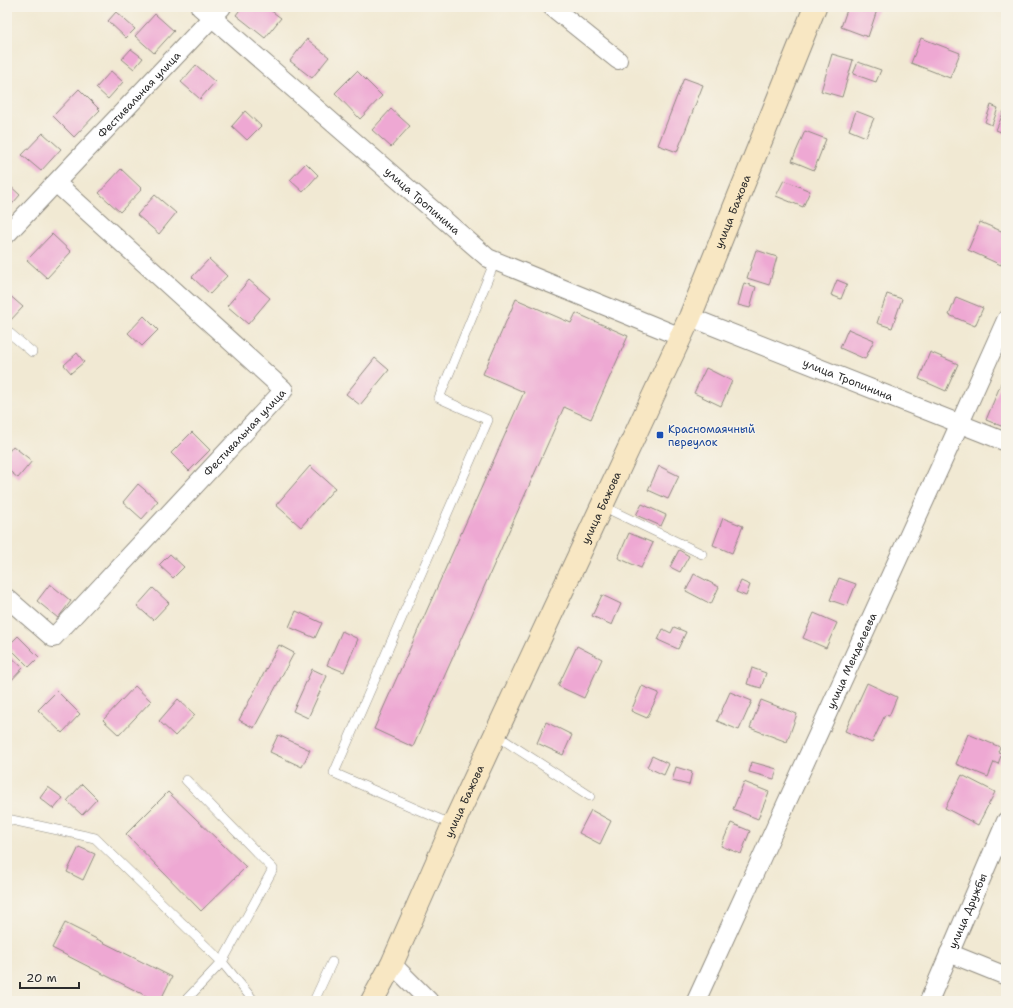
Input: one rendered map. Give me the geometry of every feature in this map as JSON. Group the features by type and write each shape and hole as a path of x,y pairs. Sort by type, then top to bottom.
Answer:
{"main road":[{"name":"улица Бажова","path":"372,1001 392,964 453,825 690,317 815,7"}],"street":[{"path":"552,7 618,60"},
{"name":"улица Тропинина","path":"211,10 488,258 681,337"},
{"name":"Фестивальная улица","path":"7,234 56,182 211,10"},
{"name":"Фестивальная улица","path":"7,598 53,638 284,390 56,182"},
{"name":"улица Тропинина","path":"690,317 1006,442"},
{"name":"улица Менделеева","path":"696,1001 960,424 1006,320"},
{"name":"улица Дружбы","path":"929,1001 1006,821"},
{"path":"950,953 1006,976"},
{"path":"392,964 429,1001"}],"lane":[{"path":"453,825 334,773 488,420 439,398 495,260"},
{"path":"7,331 32,352"},
{"path":"602,506 702,554"},
{"path":"496,735 590,796"},
{"path":"186,780 273,870 222,962 186,1001"},
{"path":"7,819 95,838 222,962 254,1001"},
{"path":"314,1001 332,962"}],"building":[{"path":"242,7 266,7 281,18 265,38 236,15"},
{"path":"848,7 878,7 868,37 841,27"},
{"path":"116,12 135,29 126,38 108,21"},
{"path":"155,14 174,31 154,53 135,36"},
{"path":"921,38 960,53 950,78 911,63"},
{"path":"307,39 329,57 312,78 290,61"},
{"path":"131,49 143,58 134,69 122,59"},
{"path":"832,54 853,60 842,97 821,91"},
{"path":"858,62 881,70 876,82 853,74"},
{"path":"196,65 215,82 200,99 181,82"},
{"path":"111,71 123,82 108,99 96,88"},
{"path":"357,71 382,96 360,119 335,93"},
{"path":"684,78 703,85 677,152 658,145"},
{"path":"79,89 100,110 74,137 53,116"},
{"path":"991,105 998,108 992,125 985,122"},
{"path":"391,109 410,126 391,147 372,130"},
{"path":"245,111 261,126 247,140 232,126"},
{"path":"856,111 874,118 866,137 849,130"},
{"path":"1004,111 1006,112 1006,134 996,130"},
{"path":"805,131 826,139 814,170 792,161"},
{"path":"43,133 61,149 41,171 22,155"},
{"path":"306,163 318,175 303,192 290,180"},
{"path":"121,169 142,189 120,212 99,193"},
{"path":"784,180 810,191 803,207 776,196"},
{"path":"7,183 20,195 7,210"},
{"path":"155,195 176,213 159,234 137,215"},
{"path":"980,222 1006,233 1006,253 1001,265 968,250"},
{"path":"52,234 71,252 47,278 27,260"},
{"path":"756,250 777,257 769,285 747,278"},
{"path":"209,259 227,276 210,294 192,277"},
{"path":"249,280 270,298 248,324 227,306"},
{"path":"837,280 847,284 841,299 831,295"},
{"path":"744,283 756,287 750,308 738,305"},
{"path":"7,293 23,307 8,323 7,322"},
{"path":"887,294 902,299 892,328 877,323"},
{"path":"956,297 983,308 975,326 949,315"},
{"path":"516,299 571,323 576,313 628,336 591,419 564,407 413,747 374,729 524,392 483,374"},
{"path":"144,316 158,330 142,346 128,333"},
{"path":"848,329 874,340 865,359 840,348"},
{"path":"930,352 958,364 946,391 919,379"},
{"path":"77,353 84,362 71,373 64,365"},
{"path":"375,358 389,370 360,405 346,394"},
{"path":"706,368 732,381 721,406 694,393"},
{"path":"1002,381 1006,383 1006,428 986,420"},
{"path":"192,432 210,450 189,471 171,453"},
{"path":"13,446 32,461 18,478 7,469 7,454"},
{"path":"310,466 335,488 301,527 276,505"},
{"path":"659,466 679,476 668,499 648,490"},
{"path":"138,484 158,501 142,519 123,502"},
{"path":"642,504 666,515 661,526 636,515"},
{"path":"723,518 743,526 732,553 713,545"},
{"path":"629,533 653,543 641,568 618,558"},
{"path":"679,550 689,556 680,572 670,567"},
{"path":"170,554 184,567 173,578 159,565"},
{"path":"694,574 719,587 711,604 686,591"},
{"path":"839,578 856,584 847,606 830,600"},
{"path":"741,581 750,585 746,596 736,592"},
{"path":"50,584 71,601 58,618 37,601"},
{"path":"153,588 169,603 153,620 137,606"},
{"path":"602,595 621,604 612,625 592,616"},
{"path":"296,611 322,623 315,638 289,627"},
{"path":"814,613 837,623 826,648 803,638"},
{"path":"674,627 686,632 678,649 658,640 663,629 671,633"},
{"path":"342,631 358,639 344,672 327,665"},
{"path":"18,636 39,657 29,667 8,646"},
{"path":"279,645 294,653 254,728 239,720"},
{"path":"577,646 602,659 584,698 558,686"},
{"path":"7,653 23,668 7,685"},
{"path":"752,668 766,673 761,688 747,684"},
{"path":"312,669 327,676 308,718 293,711"},
{"path":"867,683 897,697 889,716 885,715 872,743 845,731"},
{"path":"135,686 151,701 119,735 103,720"},
{"path":"642,686 659,693 647,718 631,711"},
{"path":"57,691 80,714 62,733 38,710"},
{"path":"730,692 752,701 739,730 717,721"},
{"path":"178,699 195,715 175,736 159,721"},
{"path":"761,700 797,714 787,742 750,728"},
{"path":"546,722 572,735 563,755 537,743"},
{"path":"968,734 1000,747 998,752 1002,753 998,764 994,762 988,777 956,764"},
{"path":"278,735 310,750 302,767 270,752"},
{"path":"652,756 669,764 664,775 647,767"},
{"path":"752,762 777,769 774,779 749,772"},
{"path":"676,767 692,772 689,785 672,781"},
{"path":"962,775 995,792 978,825 945,808"},
{"path":"744,782 769,792 758,819 733,809"},
{"path":"82,784 97,799 82,815 67,801"},
{"path":"48,787 63,798 54,809 40,798"},
{"path":"168,792 246,867 201,911 126,834"},
{"path":"591,810 611,821 600,844 579,833"},
{"path":"731,823 750,831 741,854 721,846"},
{"path":"79,847 95,854 83,880 67,872"},
{"path":"65,923 172,977 160,1001 156,1001 52,948"}],"place":[{"name":"Красномаячный переулок","path":"660,435"}]}
